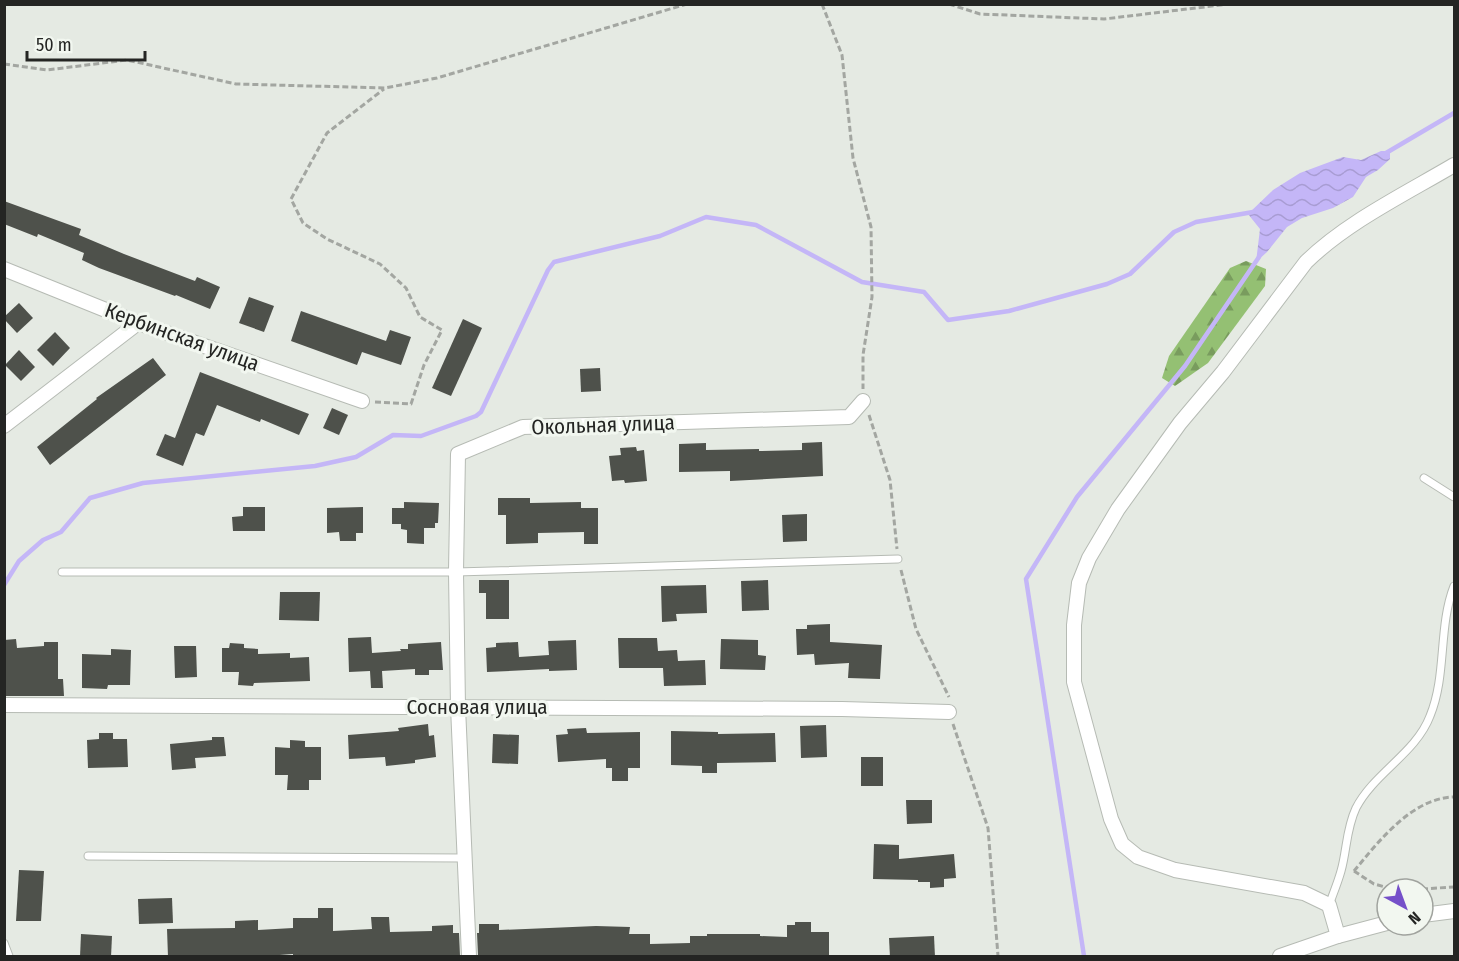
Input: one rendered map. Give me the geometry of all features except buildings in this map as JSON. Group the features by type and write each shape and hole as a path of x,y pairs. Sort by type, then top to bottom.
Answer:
{"street":[{"path":"1338,936 1329,905 1305,893 1175,870 1138,857 1122,844 1111,819 1074,682 1074,625 1079,583 1089,558 1118,509 1180,423 1223,372 1306,262 1320,248 1347,229 1455,165"},
{"name":"Кербинская улица","path":"4,270 138,323 362,401"},
{"path":"4,426 138,323"},
{"name":"Окольная улица","path":"456,572 458,454 523,427 849,417 863,401"},
{"path":"456,572 458,707 469,957"},
{"name":"Сосновая улица","path":"4,705 830,709 949,712"},
{"path":"1435,914 1455,911"},
{"path":"1280,957 1338,936 1375,926"}],"lane":[{"path":"1424,478 1455,497"},
{"path":"62,572 456,572 898,559"},
{"path":"1329,905 1341,871 1347,833 1356,808 1368,791 1422,731 1430,718 1437,696 1446,612 1455,586"},
{"path":"88,856 465,858"},
{"path":"4,943 9,957"}],"path":[{"path":"4,64 47,70 127,60 236,84 385,88 437,78 687,4"},
{"path":"822,4 842,55 854,158 871,227 872,297 863,355 863,401 890,480 898,559 916,629 950,695 949,712 988,828 998,957"},
{"path":"949,4 980,14 1104,19 1229,4"},
{"path":"362,401 411,404 424,365 442,330 420,317 406,288 380,264 327,239 303,223 291,199 327,133 385,88"},
{"path":"1354,871 1390,829 1416,809 1448,797 1455,797"},
{"path":"1341,871 1354,871 1375,884"},
{"path":"1435,888 1455,887"}],"green space":[{"path":"1246,261 1266,269 1265,286 1208,363 1175,386 1162,378 1169,356 1230,268"}],"water":[{"path":"1381,151 1390,151 1390,159 1366,177 1353,197 1333,208 1302,218 1287,227 1256,262 1260,229 1248,214 1273,190 1300,173 1343,157 1361,160"}],"waterway":[{"path":"1386,153 1454,113"},
{"path":"4,585 19,561 43,540 61,532 90,498 143,483 315,466 356,457 393,435 421,436 476,416 481,412 548,270 554,262 660,236 706,217 756,225 862,282 924,292 948,320 1009,311 1107,284 1130,274 1174,232 1196,222 1253,212"},
{"path":"1084,956 1026,579 1077,497 1185,366 1259,257"}]}
